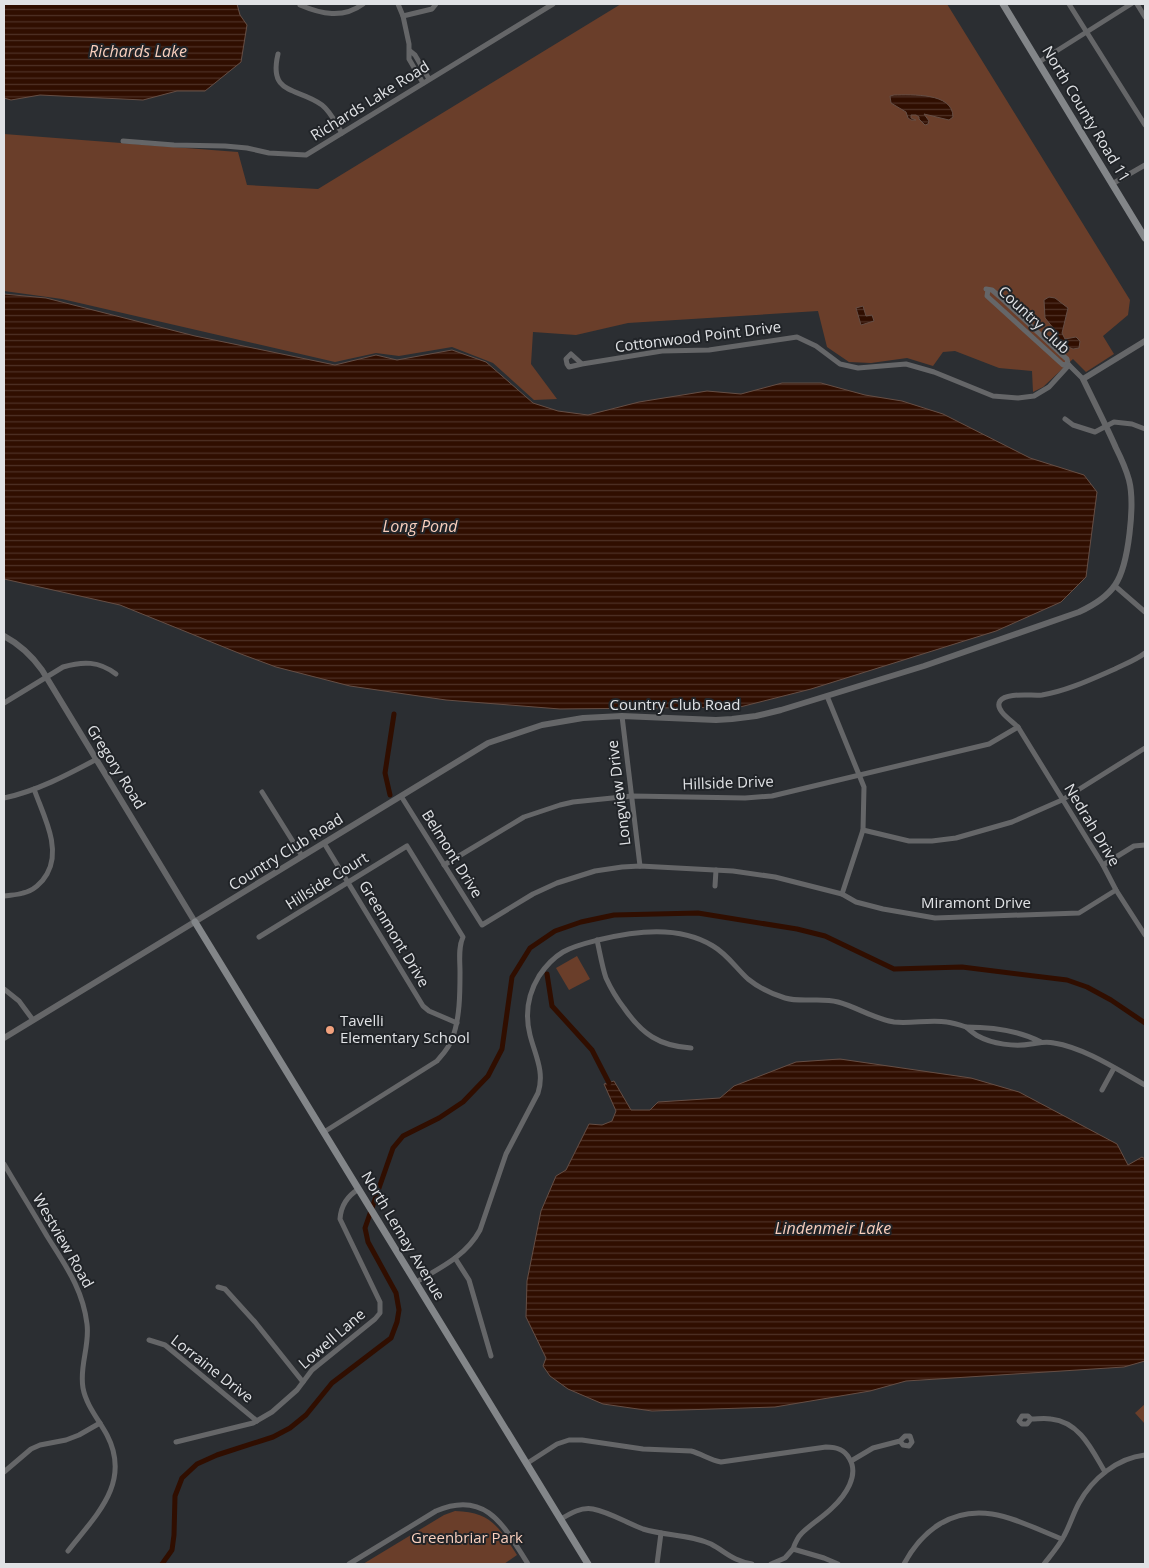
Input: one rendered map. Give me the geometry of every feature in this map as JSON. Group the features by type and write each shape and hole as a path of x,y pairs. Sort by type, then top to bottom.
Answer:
{"main road":[{"name":"North County Road 11","path":"1002,4 1145,238"},
{"name":"North Lemay Avenue","path":"196,922 588,1564"}],"street":[{"path":"300,4 321,13 333,14 353,10 363,4"},
{"path":"398,4 403,16 410,51 409,58 423,83"},
{"path":"403,16 432,9 436,4"},
{"name":"Richards Lake Road","path":"123,141 225,146 248,148 269,153 306,155 553,4"},
{"path":"1069,4 1145,125"},
{"path":"1039,62 1131,4"},
{"path":"1137,4 1145,17"},
{"path":"410,51 415,55 429,80"},
{"path":"278,54 275,70 282,84 292,92 315,101 325,108 342,133"},
{"path":"1112,184 1145,164"},
{"name":"Country Club","path":"987,290 992,290 1000,297 1061,354 1068,364"},
{"name":"Cottonwood Point Drive","path":"582,364 662,351 709,350 797,337 816,346 840,364 858,368 906,364 934,372 993,396 1018,398 1034,396 1049,387 1068,364"},
{"path":"1068,364 1083,379 1145,341"},
{"name":"Country Club Road","path":"4,1038 473,751 508,735 542,725 569,720 622,716 732,719 756,716 924,666 1079,612 1092,605 1115,586 1120,576 1125,560 1130,528 1131,498 1129,480 1083,379"},
{"path":"1065,419 1073,425 1095,432 1114,422 1132,424 1145,429"},
{"path":"1115,586 1145,612"},
{"name":"Gregory Road","path":"4,636 35,660 196,922"},
{"name":"Nedrah Drive","path":"1145,653 1133,661 1060,690 1039,695 1003,698 999,704 1000,710 1018,727 1103,865 1116,890 1145,934"},
{"path":"4,703 63,667 84,663 107,667 116,674"},
{"path":"827,696 864,787 863,830 842,894"},
{"name":"Longview Drive","path":"622,716 640,866"},
{"name":"Hillside Drive","path":"444,865 515,822 548,808 573,802 632,796 757,798 861,776 989,744 1018,727"},
{"path":"863,830 909,841 944,840 1012,822 1062,800 1145,748"},
{"path":"4,798 50,783 97,759"},
{"path":"4,896 24,893 37,886 51,867 53,848 34,789"},
{"path":"262,792 302,856"},
{"name":"Belmont Drive","path":"401,796 482,925"},
{"name":"Greenmont Drive","path":"324,843 423,1006 429,1011 457,1023"},
{"path":"1103,865 1134,846 1145,845"},
{"name":"Hillside Court","path":"259,937 407,846 463,937 460,945 460,985 457,1023"},
{"name":"Miramont Drive","path":"482,925 533,894 569,878 608,868 640,866 716,870 775,877 842,894 856,902 895,912 935,918 1079,913 1116,890"},
{"path":"715,886 716,870"},
{"path":"416,1282 455,1258 472,1244 480,1230 506,1154 541,1084 540,1069 528,1025 528,1011 533,987 554,958 571,948 597,940 632,933 666,932 691,936 703,940 722,952 748,979 774,995 788,999 838,1002 870,1015 898,1022 947,1022 966,1027 996,1028 1032,1037 1041,1042"},
{"path":"597,940 603,967 610,986 632,1019 646,1034 654,1039 671,1046 691,1048"},
{"path":"4,989 19,1001 33,1020"},
{"path":"324,1132 436,1061 445,1052 457,1023"},
{"path":"966,1027 977,1036 991,1041 1023,1045 1041,1042 1055,1043 1078,1050 1145,1085"},
{"path":"1102,1090 1114,1068"},
{"name":"Westview Road","path":"4,1164 77,1284 88,1324 82,1375 83,1389 114,1452 114,1473 111,1490 100,1510 68,1551"},
{"name":"Lowell Lane","path":"176,1442 257,1421 272,1412 297,1390 312,1370 380,1313 380,1302 340,1219 340,1211 345,1201 359,1189"},
{"path":"455,1258 469,1280 491,1356"},
{"path":"218,1287 225,1288 303,1382"},
{"name":"Lorraine Drive","path":"149,1340 165,1345 257,1421"},
{"path":"1031,1419 1052,1419 1064,1422 1074,1428 1090,1444 1105,1472"},
{"path":"4,1472 31,1449 40,1445 79,1436 100,1423"},
{"path":"526,1464 557,1444 569,1440 691,1451 712,1461 721,1462 833,1447 840,1449 847,1454 854,1469 853,1477 845,1493 833,1508 803,1531 793,1550 785,1558 771,1564"},
{"path":"851,1461 873,1448 900,1441"},
{"path":"1044,1564 1062,1539 1085,1493 1098,1478 1126,1460 1145,1455"},
{"path":"349,1564 436,1511 452,1505 474,1506 490,1513 502,1523 528,1564"},
{"path":"561,1520 578,1510 593,1509 645,1529 693,1538 711,1544 729,1557 752,1564"},
{"path":"904,1564 916,1544 928,1532 945,1521 976,1513 998,1516 1062,1539"},
{"path":"657,1564 661,1533"},
{"path":"793,1550 824,1558 838,1564"}],"green space":[{"path":"621,4 947,4 1130,300 1128,315 1103,336 1114,354 1086,372 1073,359 1043,387 1033,392 1032,371 999,368 955,351 943,352 933,366 907,358 871,363 849,362 827,347 818,311 628,323 576,335 533,332 531,364 557,399 534,400 493,363 452,347 399,356 376,353 335,362 62,299 4,291 4,134 238,152 247,185 318,189"},
{"path":"577,956 590,979 569,990 556,968"},
{"path":"1145,1404 1145,1424 1135,1413"},
{"name":"Greenbriar Park","path":"455,1511 478,1514 486,1518 499,1529 517,1555 504,1564 363,1564 444,1515"}],"water":[{"name":"Richards Lake","path":"4,4 237,4 240,15 247,25 241,62 205,91 177,91 143,100 40,95 11,100 4,98"},
{"path":"920,95 939,99 951,109 953,117 949,120 924,114 929,121 925,125 916,115 911,115 911,118 916,120 911,120 906,112 891,103 890,96"},
{"name":"Long Pond","path":"4,294 46,298 195,336 335,365 376,355 397,360 452,350 486,362 533,403 558,411 588,415 639,402 707,391 741,394 782,383 821,383 865,395 902,401 943,414 1030,458 1084,475 1097,492 1086,577 1061,602 996,631 811,689 740,707 560,709 446,700 350,686 276,667 120,605 4,579"},
{"path":"1049,297 1055,298 1068,308 1062,333 1065,339 1076,337 1080,341 1079,348 1073,349 1061,344 1054,336 1054,329 1045,318 1044,300"},
{"path":"863,306 866,316 872,315 874,321 861,325 856,308"},
{"name":"Lindenmeir Lake","path":"840,1059 971,1078 1019,1092 1117,1144 1128,1165 1142,1157 1145,1159 1145,1361 1124,1367 906,1381 870,1391 775,1407 652,1411 603,1404 568,1389 550,1376 543,1366 546,1358 526,1317 527,1281 541,1211 556,1176 566,1170 589,1124 602,1125 612,1121 616,1111 604,1084 614,1081 631,1110 650,1110 658,1102 720,1098 734,1086 796,1062"}],"waterway":[{"path":"390,795 385,773 394,714"},
{"path":"162,1564 172,1550 175,1496 182,1478 197,1464 217,1455 273,1437 290,1428 306,1415 332,1383 391,1338 399,1310 396,1293 368,1242 365,1228 393,1148 403,1136 439,1118 463,1102 488,1076 502,1049 512,977 530,948 555,931 581,922 614,915 698,913 797,929 825,936 894,969 962,967 1067,980 1087,987 1111,1000 1145,1023"},
{"path":"547,974 552,1006 592,1050 609,1083"}],"place":[{"name":"Tavelli Elementary School","path":"330,1030"}]}
